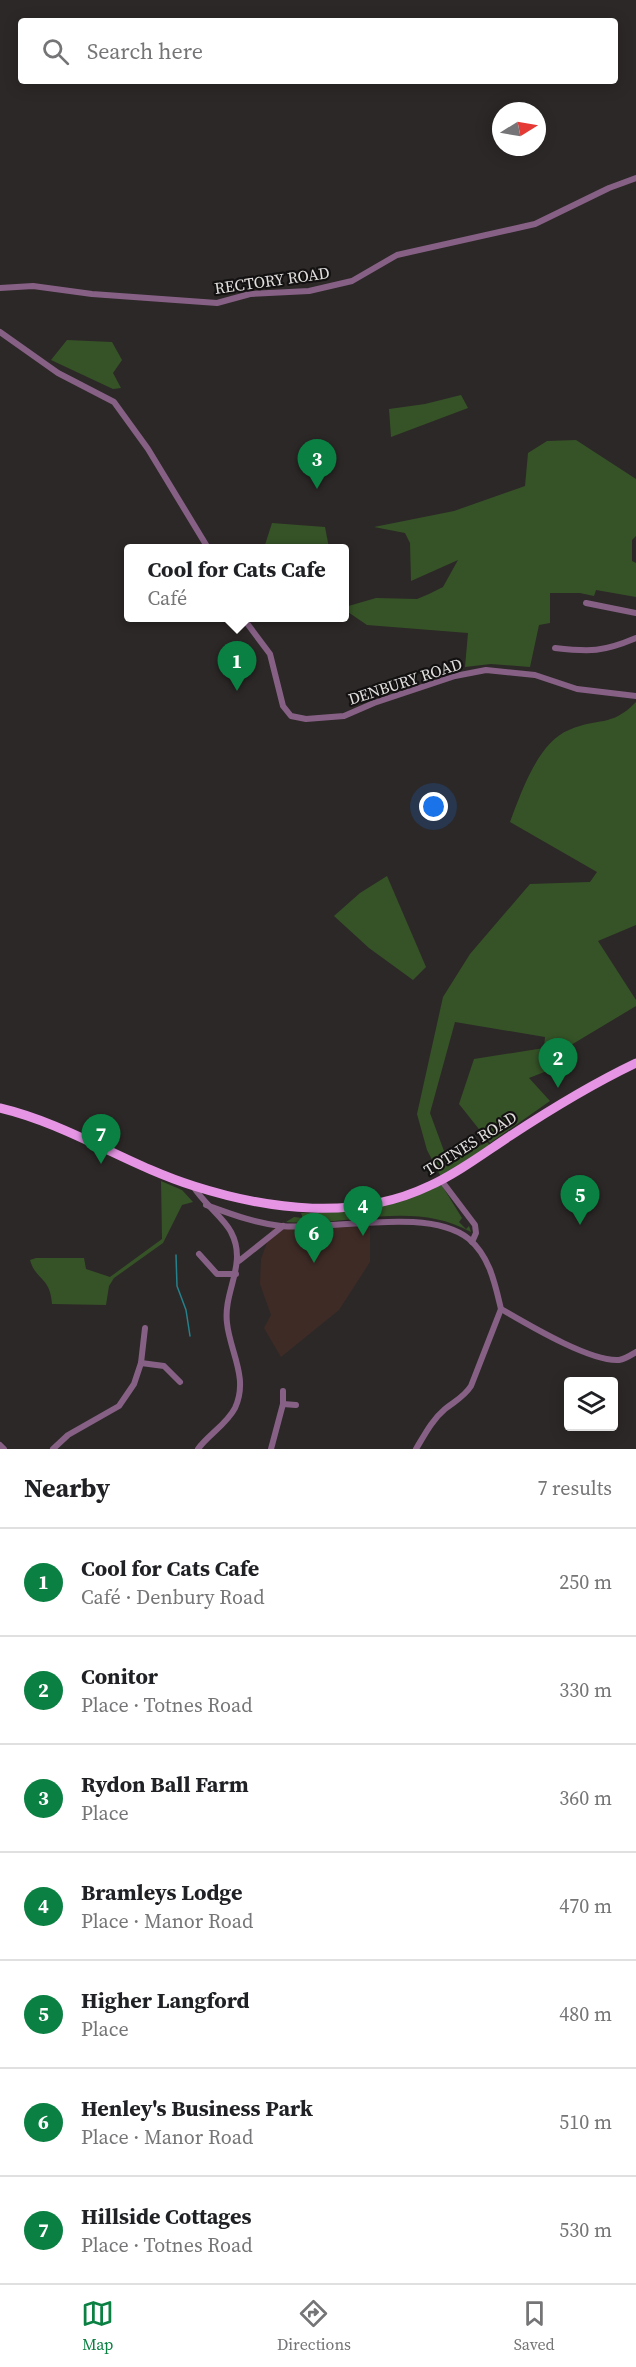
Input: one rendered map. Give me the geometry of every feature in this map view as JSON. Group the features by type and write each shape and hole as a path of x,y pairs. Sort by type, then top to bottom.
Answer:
{"main road":[{"name":"TOTNES ROAD","path":"0,1108 41,1120 193,1186 280,1206 332,1209 359,1207 389,1200 441,1180 595,1083 636,1063"}],"street":[{"name":"RECTORY ROAD","path":"0,288 33,286 92,294 217,303 250,294 309,291 352,281 397,255 535,224 609,188 636,178"},
{"path":"0,333 58,373 114,402 148,449 205,544"},
{"path":"586,603 636,613"},
{"name":"DENBURY ROAD","path":"246,622 270,654 283,706 291,716 306,719 344,716 374,702 455,676 486,670 535,675 577,689 636,696"},
{"path":"555,648 590,652 617,646 636,638"},
{"path":"441,1180 476,1225 477,1230 472,1242"},
{"path":"193,1186 206,1205 231,1232 239,1262 226,1320 241,1373 240,1386 235,1408 198,1449"},
{"path":"206,1205 245,1220 283,1226 423,1223 450,1229 472,1242 485,1259 496,1284 501,1309 471,1386 459,1401 446,1407 429,1425 416,1449"},
{"path":"239,1262 283,1226"},
{"path":"199,1254 217,1274 236,1274"},
{"path":"501,1309 526,1324 598,1358 621,1360 636,1352"},
{"path":"53,1449 68,1435 119,1406 134,1384 141,1363 145,1328"},
{"path":"141,1363 164,1366 176,1380"},
{"path":"271,1449 283,1404 283,1391"},
{"path":"283,1404 296,1405"},
{"path":"0,1445 4,1449"}],"shaded area":[{"path":"370,1223 370,1262 339,1310 281,1357 264,1328 271,1315 260,1284 261,1259 272,1229 283,1226"}],"green space":[{"path":"67,340 112,342 122,360 113,373 121,388 113,389 51,360"},
{"path":"461,395 468,408 391,437 389,409 425,404"},
{"path":"576,440 636,479 636,536 632,540 632,561 636,563 636,597 596,590 594,596 580,593 550,593 550,623 539,625 530,667 491,664 465,667 468,633 367,625 349,613 349,606 376,598 417,599 429,594 443,587 458,560 411,581 410,543 405,533 374,527 454,511 525,486 528,453 547,441"},
{"path":"272,523 325,527 328,544 265,544"},
{"path":"636,702 636,925 598,941 636,1000 636,1006 571,1045 575,1060 529,1078 550,1101 490,1143 459,1104 474,1059 544,1048 545,1037 455,1022 430,1113 448,1162 487,1142 490,1145 441,1177 427,1150 417,1114 443,997 470,954 530,884 590,882 597,872 510,822 520,797 540,757 558,736 579,726 619,716"},
{"path":"387,876 426,967 413,980 369,948 334,916 360,893"},
{"path":"161,1181 182,1190 193,1202 182,1205 163,1243 114,1278 109,1286 106,1305 52,1304 49,1288 30,1260 84,1258 86,1269 110,1277 162,1239"},
{"path":"441,1184 462,1218 459,1222 466,1229 469,1226 471,1232 449,1222 426,1217 380,1217 309,1223 286,1222 294,1217 303,1218 301,1213 336,1212"}],"waterway":[{"path":"176,1255 177,1286 186,1310 190,1336"}],"place":[{"name":"Rydon Ball Farm","path":"317,489"},
{"name":"Cool for Cats Cafe","path":"237,691"},
{"name":"Conitor","path":"558,1088"},
{"name":"Hillside Cottages","path":"101,1164"},
{"name":"Higher Langford","path":"580,1225"},
{"name":"Bramleys Lodge","path":"363,1236"},
{"name":"Henley's Business Park","path":"314,1263"}]}
